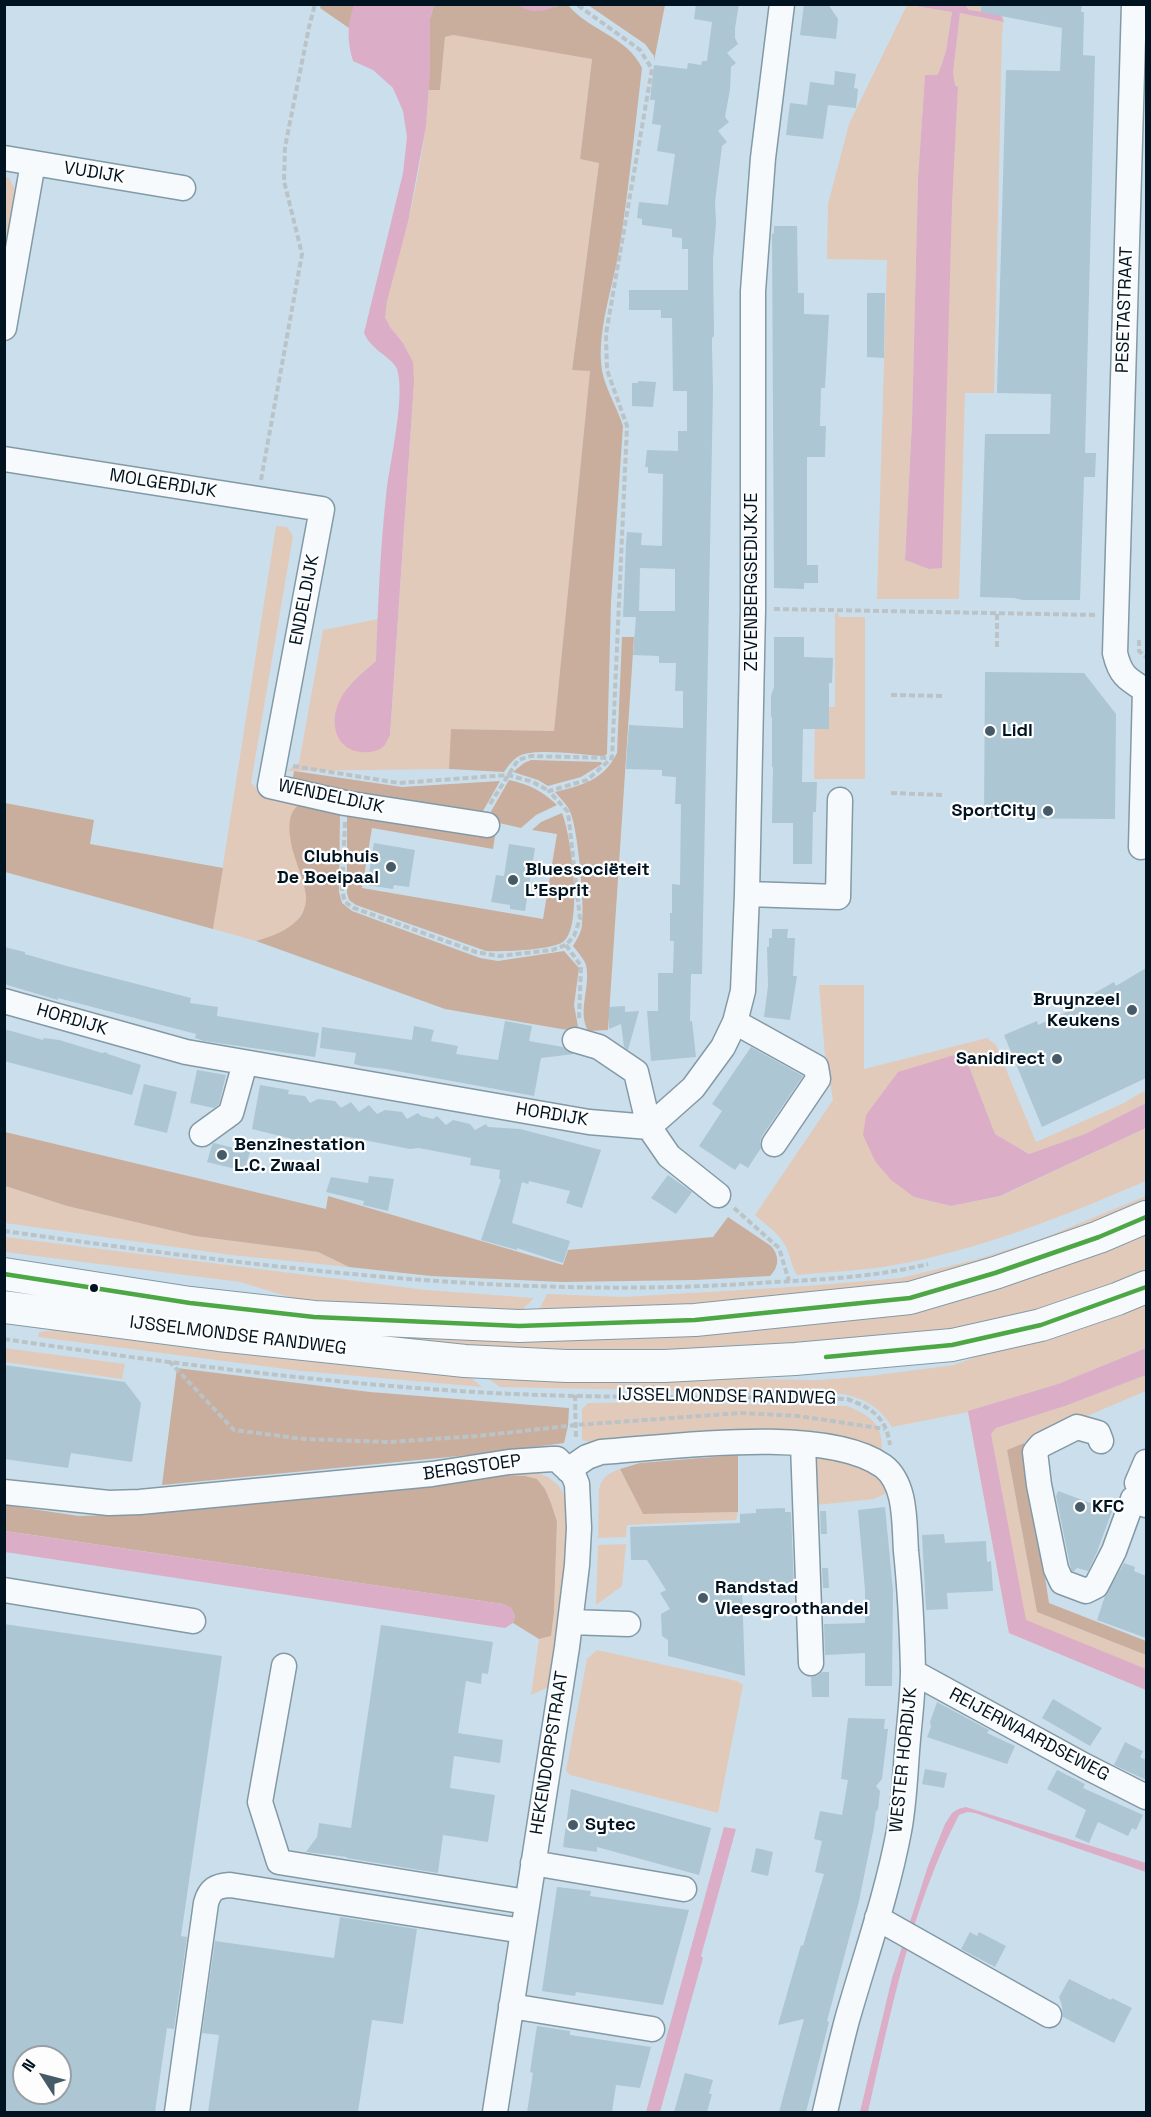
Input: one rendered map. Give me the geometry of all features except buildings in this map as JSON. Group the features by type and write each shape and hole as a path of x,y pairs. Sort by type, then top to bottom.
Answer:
{"main road":[{"name":"IJSSELMONDSE RANDWEG","path":"4,1274 190,1304 314,1317 519,1326 695,1320 910,1298 995,1274 1099,1237 1146,1217"},
{"name":"IJSSELMONDSE RANDWEG","path":"4,1307 219,1335 465,1361 566,1366 665,1366 795,1359 952,1345 1041,1325 1146,1287"}],"street":[{"name":"ZEVENBERGSEDIJKJE","path":"649,1127 693,1088 723,1047 735,1022 743,991 753,609 753,291 763,158 782,4"},
{"name":"PESETASTRAAT","path":"1134,4 1115,653 1118,667 1125,678 1146,690 1141,847"},
{"name":"VUDIJK","path":"4,158 183,188"},
{"path":"4,328 33,163"},
{"name":"MOLGERDIJK","path":"4,459 322,509"},
{"name":"ENDELDIJK","path":"287,690 322,509"},
{"name":"WENDELDIJK","path":"287,690 270,786 345,803 483,824"},
{"path":"747,894 838,897 840,800"},
{"name":"HORDIJK","path":"4,1001 186,1052 589,1122 649,1127"},
{"path":"735,1022 816,1067 818,1079 774,1144"},
{"path":"582,1041 599,1047 636,1072 649,1127 669,1156 718,1195"},
{"path":"202,1134 231,1113 245,1062"},
{"path":"1101,1441 1098,1433 1077,1427 1041,1445 1035,1452 1039,1485 1054,1559 1062,1582 1086,1591 1096,1586 1114,1551 1133,1499 1146,1505"},
{"path":"568,1470 587,1457 601,1452 745,1442 803,1444 811,1663"},
{"name":"WESTER HORDIJK","path":"803,1444 853,1451 868,1457 885,1468 900,1493 908,1565 913,1672 903,1807 898,1833 825,2112"},
{"name":"BERGSTOEP","path":"4,1492 109,1503 432,1474 509,1462 557,1459 568,1470"},
{"name":"HEKENDORPSTRAAT","path":"495,2112 570,1622 579,1528 577,1484 568,1470"},
{"path":"4,1590 194,1621"},
{"path":"570,1622 628,1624"},
{"path":"284,1666 260,1802 279,1862 527,1902"},
{"name":"REIJERWAARDSEWEG","path":"913,1672 1146,1797"},
{"path":"533,1863 684,1889"},
{"path":"177,2112 206,1903 209,1894 216,1887 230,1885 523,1931"},
{"path":"877,1918 1049,2015"},
{"path":"511,2006 652,2029"}],"path":[{"path":"258,499 302,254 284,181 285,147 315,4"},
{"path":"549,791 587,780 612,758 627,426 606,370 606,334 652,69 640,50 576,4"},
{"path":"753,609 1116,616"},
{"path":"996,614 997,649"},
{"path":"891,695 944,696"},
{"path":"483,824 518,760 531,756 612,758"},
{"path":"275,764 399,783 508,775 532,782 549,791 568,812 580,919 574,936 566,945 552,950 499,956 476,951 354,908 345,902 342,891 345,803 350,776"},
{"path":"891,793 943,795"},
{"path":"566,945 581,966 579,1019 582,1041"},
{"path":"718,1195 780,1248 789,1281"},
{"path":"4,1231 233,1263 547,1288 670,1288 789,1281 902,1270"},
{"name":"IJSSELMONDSE RANDWEG","path":"4,1339 169,1361 378,1384 492,1393 847,1399 864,1405 879,1416 886,1429 799,1416 741,1413 390,1442 304,1439 234,1430 169,1361"},
{"path":"568,1470 576,1440 575,1395"}],"shaded area":[{"path":"321,5 354,5 349,28 320,8"},
{"path":"354,5 434,5 430,18 430,74 426,126 408,222 387,301 385,317 413,362 414,382 390,735 383,747 366,752 352,750 344,745 336,732 335,715 337,706 348,687 376,661 382,537 400,396 395,365 367,339 364,333 403,173 407,137 403,111 393,88 373,70 353,61 349,33"},
{"path":"434,5 518,5 536,9 568,5 576,14 618,41 636,57 642,68 620,245 601,347 604,378 623,426 611,602 607,754 604,756 550,752 529,753 516,758 504,772 449,769 451,729 554,731 590,371 572,370 599,163 580,159 592,59 453,35 445,37 440,90 429,90 430,18"},
{"path":"518,5 557,5 547,10 537,11 527,10"},
{"path":"588,5 665,5 654,61 654,56 645,44"},
{"path":"907,5 952,12 946,51 939,72 937,75 925,76 918,179 912,422 905,560 929,569 958,87 955,85 953,73 960,13 1003,22 994,393 965,393 959,599 877,599 887,260 827,259 828,204 849,124"},
{"path":"909,5 965,5 969,10 1000,14 1004,22 960,13 953,73 955,85 958,87 952,203 942,568 929,569 905,560 912,422 918,179 925,75 937,75 939,72 946,51 952,12"},
{"path":"965,5 1004,5 1003,22 1000,14 969,10"},
{"path":"453,35 592,58 580,159 599,163 572,369 590,371 554,731 452,729 449,769 287,771 299,763 323,630 378,619 376,662 348,687 390,735 414,382 408,352 388,324 385,307 415,190 424,140 429,90 440,89 445,37"},
{"path":"5,177 9,178 15,189 5,251"},
{"path":"276,526 287,527 293,536 251,783 265,796 301,802 300,873 306,891 306,907 293,926 256,941 213,929"},
{"path":"835,613 838,613 839,617 865,617 865,779 814,779 815,707 835,707"},
{"path":"622,637 634,637 608,1030 588,1031 584,1015 586,965 573,946 581,931 583,916 582,886 574,823 566,805 555,792 583,784 598,776 617,753"},
{"path":"531,760 601,762 602,764 581,777 548,786 538,780 513,772"},
{"path":"294,771 402,787 500,781 479,818 291,789"},
{"path":"509,780 535,789 557,805 536,815 521,828 486,820"},
{"path":"301,802 340,814 339,892 342,903 352,911 480,958 498,961 564,951 579,968 574,1005 579,1032 445,1009 256,941 284,930 299,918 304,910 305,890 289,830 291,815"},
{"path":"5,803 94,820 90,844 223,868 213,929 5,872"},
{"path":"347,808 496,830 493,849 372,828 362,888 543,919 557,834 532,830 541,822 562,813 569,840 574,880 573,918 569,933 563,942 548,947 514,951 486,951 356,905 349,900 347,893"},
{"path":"819,985 864,985 864,1069 987,1038 996,1045 1036,1142 1122,1104 1146,1090 1146,1103 1085,1134 1029,1154 995,1134 965,1056 914,1197 951,1206 1001,1196 1146,1128 1146,1181 1020,1231 955,1251 878,1268 797,1275 783,1242 755,1215 833,1100 825,1056"},
{"path":"961,1053 965,1056 995,1134 1029,1154 1085,1134 1146,1103 1146,1128 1000,1196 951,1206 914,1197 891,1180 875,1161 863,1135 866,1115 898,1072"},
{"path":"5,1132 326,1209 328,1196 563,1265 568,1250 713,1237 728,1217 771,1246 776,1254 777,1265 770,1276 695,1280 562,1282 431,1276 349,1267 318,1252 195,1236 67,1206 5,1186"},
{"path":"4,1186 67,1206 195,1236 318,1252 349,1267 231,1255 5,1223"},
{"path":"1146,1196 1146,1205 971,1269 854,1294 536,1316 547,1294 624,1297 901,1278 978,1259 1041,1239"},
{"path":"1146,1231 1146,1270 1077,1297 997,1322 939,1332 826,1344 642,1354 481,1349 5,1295 5,1289 730,1326"},
{"path":"5,1237 426,1290 534,1298 520,1312 421,1310 292,1298 240,1282 5,1252"},
{"path":"1146,1296 1146,1348 1058,1384 969,1411 996,1428 1065,1406 1146,1375 1146,1391 1007,1450 1037,1612 1146,1655 1146,1689 1009,1633 968,1412 892,1427 871,1405 859,1398 843,1394 500,1387 482,1374 817,1380 870,1376 954,1365"},
{"path":"82,1326 462,1370 482,1387 301,1371 38,1337 39,1332"},
{"path":"5,1348 125,1364 122,1379 5,1362"},
{"path":"1146,1348 1146,1375 1065,1406 996,1428 991,1434 1026,1620 1146,1669 1146,1690 1009,1633 968,1411 1058,1384"},
{"path":"177,1368 370,1392 569,1408 568,1426 564,1443 490,1453 162,1485"},
{"path":"660,1402 848,1406 874,1422 880,1433 882,1450 863,1444 618,1440 591,1442 582,1440 582,1409 588,1403"},
{"path":"1024,1443 1049,1603 1146,1641 1146,1655 1037,1612 1007,1450"},
{"path":"738,1455 738,1512 643,1514 620,1469 640,1463"},
{"path":"815,1459 842,1461 869,1471 889,1492 874,1499 816,1505"},
{"path":"620,1469 643,1514 738,1512 736,1520 627,1525 626,1537 598,1538 600,1485 606,1476"},
{"path":"535,1472 548,1477 558,1485 566,1497 570,1581 553,1685 531,1695 539,1639 551,1636 557,1520 545,1489 537,1479 495,1475"},
{"path":"495,1475 525,1476 537,1479 545,1489 551,1503 557,1521 551,1636 539,1639 513,1623 515,1616 511,1608 503,1604 5,1531 5,1505 79,1516 112,1515"},
{"path":"4,1531 503,1604 511,1607 515,1616 513,1623 505,1628 5,1552"},
{"path":"626,1544 622,1586 596,1605 598,1545"},
{"path":"597,1650 737,1681 743,1685 718,1813 570,1775 566,1771 587,1659"},
{"path":"966,1807 1146,1863 1146,1872 975,1813 967,1812 959,1815 942,1850 915,1923 894,1998 868,2112 860,2112 892,1978 928,1866 945,1824 952,1813"},
{"path":"724,1827 736,1829 701,1956 703,1958 660,2112 646,2112"}],"transit line":[{"path":"4,1274 190,1303 314,1317 519,1326 695,1320 910,1298 995,1273 1099,1237 1146,1217"},
{"path":"826,1357 952,1345 1041,1325 1146,1287"}],"place":[{"name":"Lidl","path":"990,731"},
{"name":"SportCity","path":"1048,811"},
{"name":"Clubhuis De Boeipaal","path":"391,867"},
{"name":"Bluessociëteit L'Esprit","path":"513,880"},
{"name":"Bruynzeel Keukens","path":"1132,1010"},
{"name":"Sanidirect","path":"1057,1059"},
{"name":"Benzinestation L.C. Zwaal","path":"222,1155"},
{"name":"KFC","path":"1080,1507"},
{"name":"Randstad Vleesgroothandel","path":"703,1598"},
{"name":"Sytec","path":"573,1825"}]}
